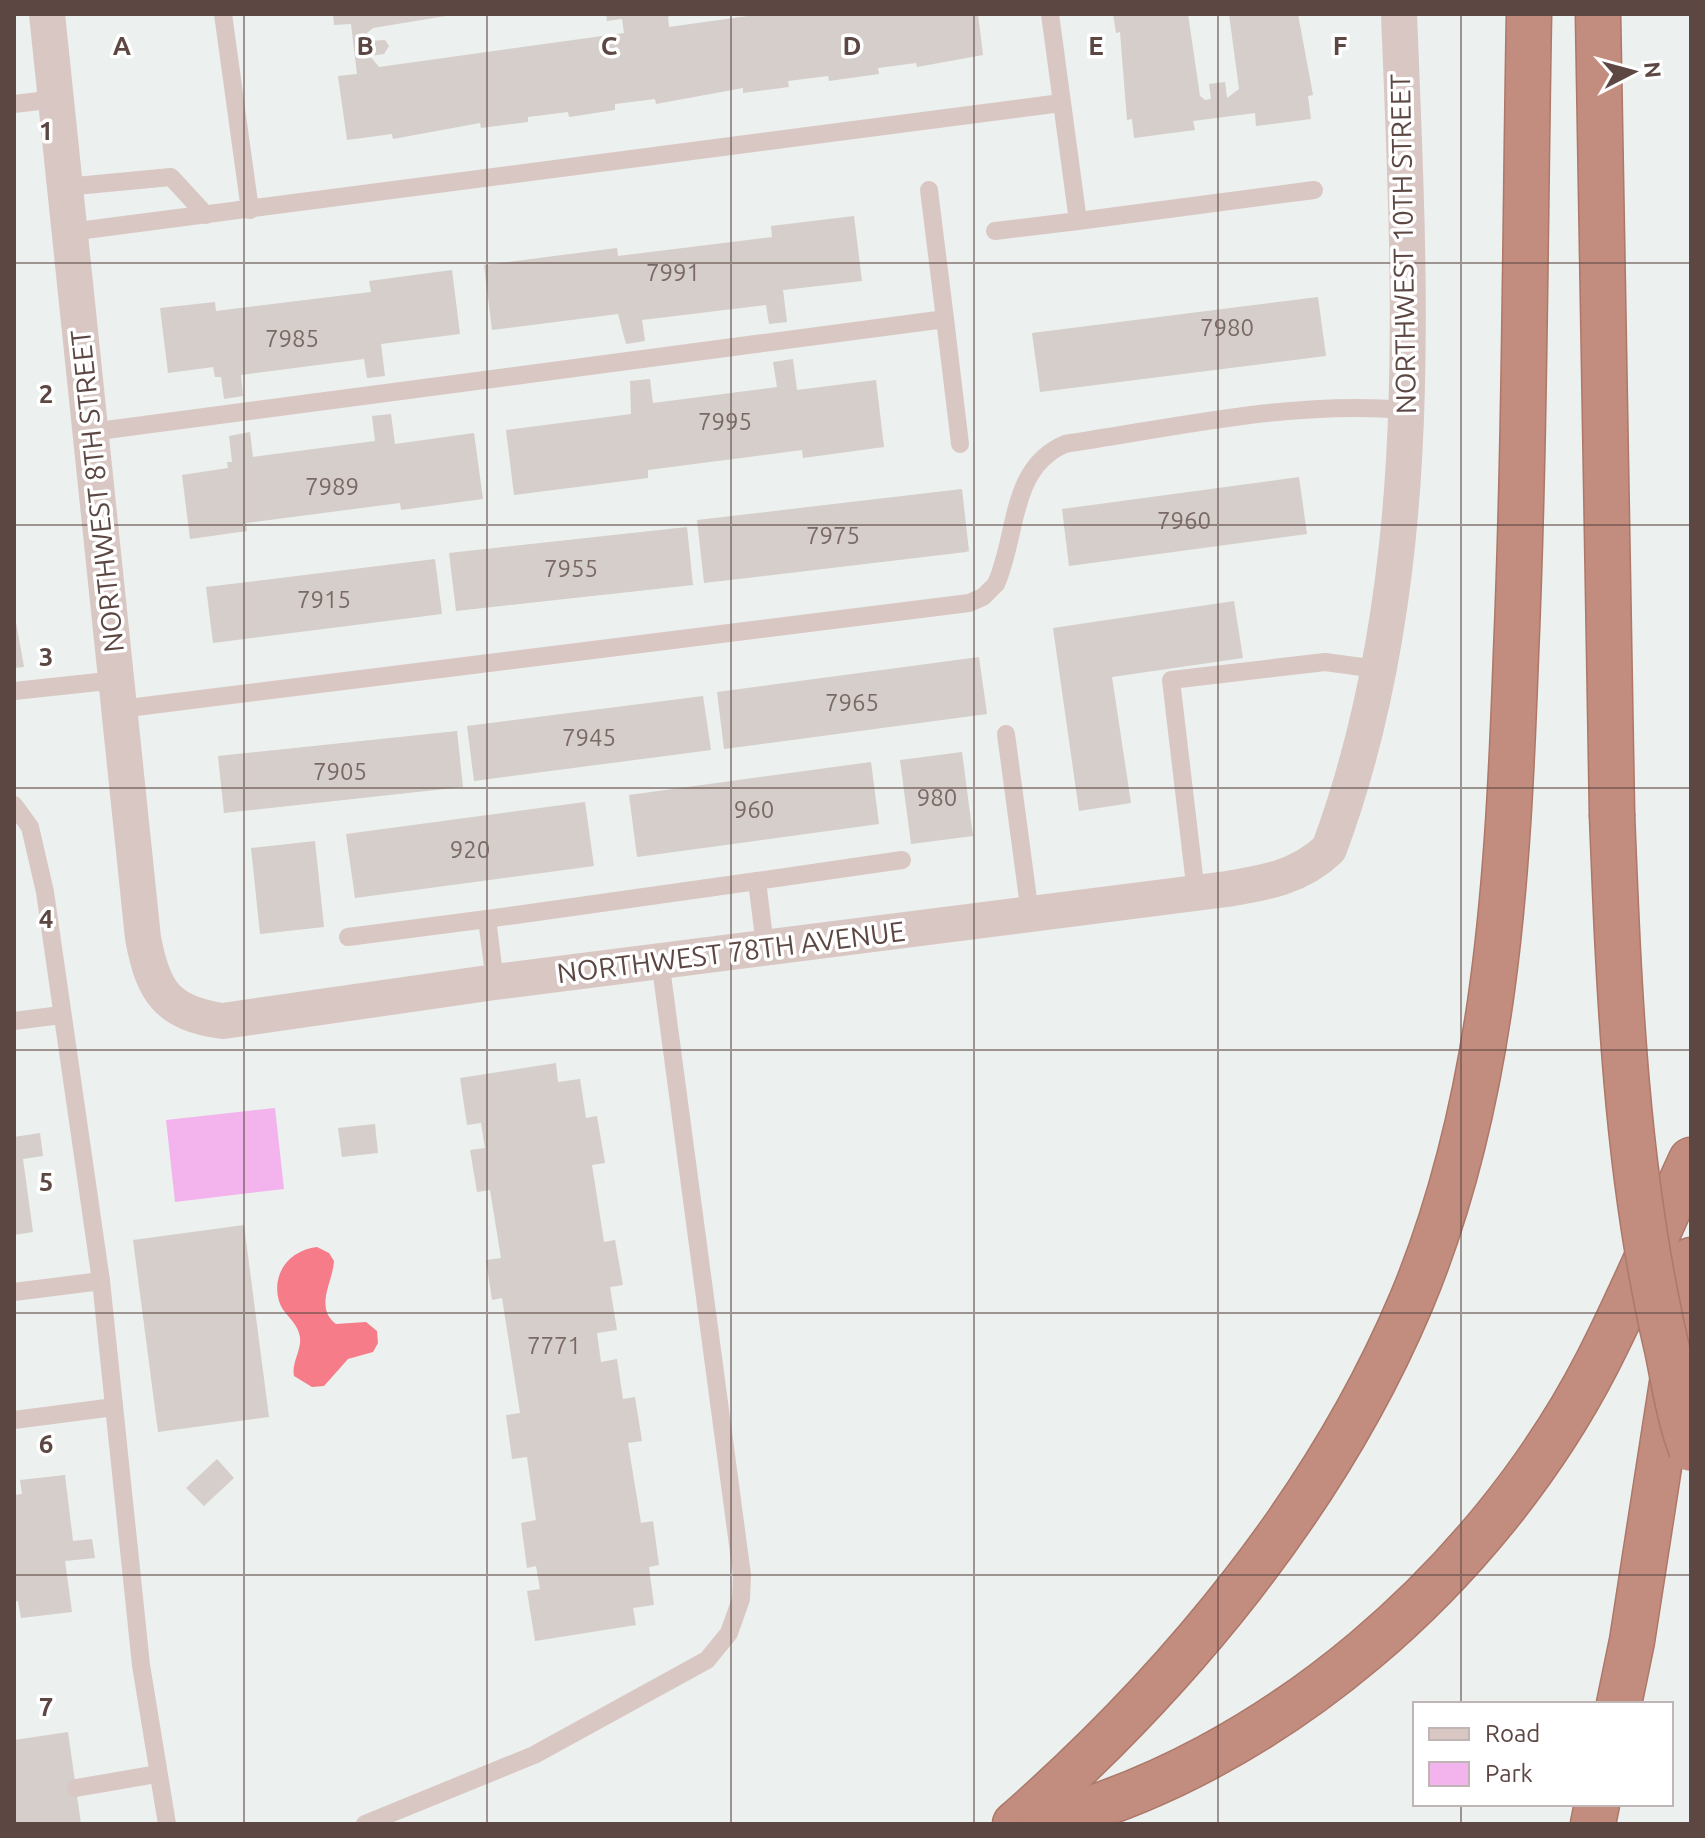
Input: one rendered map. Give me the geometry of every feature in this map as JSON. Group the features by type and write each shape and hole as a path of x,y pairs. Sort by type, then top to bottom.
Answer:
{"highway":[{"path":"1015,1824 1113,1732 1280,1535 1370,1389 1411,1301 1445,1207 1474,1093 1499,957 1510,821 1520,562 1529,14"},
{"path":"1598,14 1612,814 1619,1000 1630,1122 1652,1288 1691,1449"},
{"path":"1038,1824 1164,1777 1281,1714 1391,1629 1445,1575 1502,1508 1551,1440 1581,1389 1691,1160"},
{"path":"1619,1702 1632,1641 1691,1260"}],"street":[{"name":"NORTHWEST 8TH STREET","path":"47,14 140,920 148,968"},
{"name":"NORTHWEST 10TH STREET","path":"1329,849 1358,759 1377,669 1398,528 1406,410 1409,262 1399,14"},
{"name":"NORTHWEST 78TH AVENUE","path":"148,968 157,986 173,1005 199,1018 223,1021 765,946 1196,893 1278,880 1317,861 1329,849"}],"lane":[{"path":"223,14 250,210"},
{"path":"1050,14 1078,221"},
{"path":"14,104 56,99"},
{"path":"70,232 1061,103"},
{"path":"65,187 171,177 206,215"},
{"path":"929,190 960,444"},
{"path":"995,231 1314,190"},
{"path":"91,432 945,319"},
{"path":"14,691 118,694 969,603 983,597 996,584 1025,480 1050,451 1065,444 1312,408 1353,405 1406,410"},
{"path":"1196,893 1171,680 1325,662 1377,669"},
{"path":"1006,734 1030,914"},
{"path":"14,805 30,827 38,849 101,1281 141,1665 167,1824"},
{"path":"348,937 902,860"},
{"path":"757,881 765,946"},
{"path":"487,919 495,982"},
{"path":"365,1824 534,1755 707,1660 729,1633 741,1599 742,1575 660,960"},
{"path":"14,1021 61,1015"},
{"path":"14,1292 101,1281"},
{"path":"14,1420 114,1407"},
{"path":"76,1788 157,1774"}],"green space":[{"path":"275,1108 284,1189 175,1202 166,1120"}],"shaded area":[{"path":"317,1247 329,1253 334,1261 325,1302 330,1317 336,1324 366,1322 377,1331 378,1343 373,1352 348,1359 324,1386 312,1387 294,1376 299,1333 281,1305 277,1291 280,1272 291,1258"}],"building":[{"path":"333,14 458,14 373,28 367,33 368,41 385,40 389,46 384,54 370,56 379,67 624,33 622,19 607,21 606,14 674,14 668,17 669,27 762,14 978,14 983,55 917,67 916,63 878,68 879,74 829,81 828,76 788,81 789,87 743,93 743,88 656,104 655,99 615,104 615,110 569,117 568,112 528,117 528,122 481,128 480,123 393,139 392,134 347,140 338,76 357,74 351,24 334,25"},
{"path":"1113,14 1188,14 1200,96 1205,100 1211,99 1209,84 1225,82 1227,98 1239,89 1229,14 1298,14 1313,95 1308,96 1311,119 1256,126 1255,113 1193,121 1195,130 1134,138 1132,119 1127,120 1120,32 1116,33"},
{"path":"854,216 862,281 783,290 787,322 769,324 766,305 642,320 645,341 626,344 618,314 492,330 484,265 617,248 618,256 772,237 771,226"},
{"path":"452,270 460,334 381,344 385,376 367,378 364,359 241,375 243,396 224,399 221,377 215,377 213,367 168,373 160,308 215,302 216,311 371,292 369,281"},
{"path":"1318,297 1326,356 1040,392 1032,333"},
{"path":"793,359 797,390 876,380 884,447 803,458 802,450 648,470 648,478 514,495 506,430 631,414 630,381 650,379 653,403 777,387 773,362"},
{"path":"391,414 395,444 474,433 483,499 401,510 400,503 246,523 247,531 190,539 182,475 228,468 227,462 232,462 229,436 250,432 253,457 375,441 372,416"},
{"path":"1299,477 1307,534 1069,566 1062,509"},
{"path":"962,489 969,551 704,583 697,520"},
{"path":"687,527 693,585 456,611 449,553"},
{"path":"435,559 442,614 213,643 206,587"},
{"path":"1234,601 1243,658 1112,677 1131,803 1079,811 1053,628"},
{"path":"14,611 24,667 14,668"},
{"path":"979,657 987,714 724,749 717,692"},
{"path":"703,696 711,750 474,781 467,726"},
{"path":"457,731 463,787 224,813 218,756"},
{"path":"962,752 973,836 911,844 900,760"},
{"path":"871,762 879,824 637,857 629,795"},
{"path":"585,802 594,866 355,898 346,834"},
{"path":"315,841 324,927 260,934 251,848"},
{"path":"556,1063 558,1082 580,1079 586,1118 597,1116 605,1163 592,1165 604,1242 615,1240 623,1285 610,1287 617,1330 597,1333 601,1362 617,1359 623,1399 635,1397 642,1441 628,1443 641,1523 653,1521 659,1565 649,1567 654,1605 633,1608 636,1625 535,1641 527,1591 540,1589 536,1566 527,1568 521,1523 536,1520 527,1457 512,1459 506,1415 520,1413 502,1298 492,1300 486,1260 501,1258 490,1190 477,1192 470,1150 485,1148 481,1123 467,1125 460,1078"},
{"path":"375,1124 378,1153 342,1157 338,1128"},
{"path":"40,1133 43,1156 23,1159 33,1232 14,1235 14,1137"},
{"path":"244,1225 269,1417 158,1432 133,1240"},
{"path":"217,1459 234,1478 204,1506 186,1488"},
{"path":"65,1475 73,1541 92,1539 95,1558 65,1561 72,1612 21,1618 18,1601 14,1602 14,1495 22,1494 20,1480"},
{"path":"68,1732 81,1824 14,1824 14,1740"}]}
